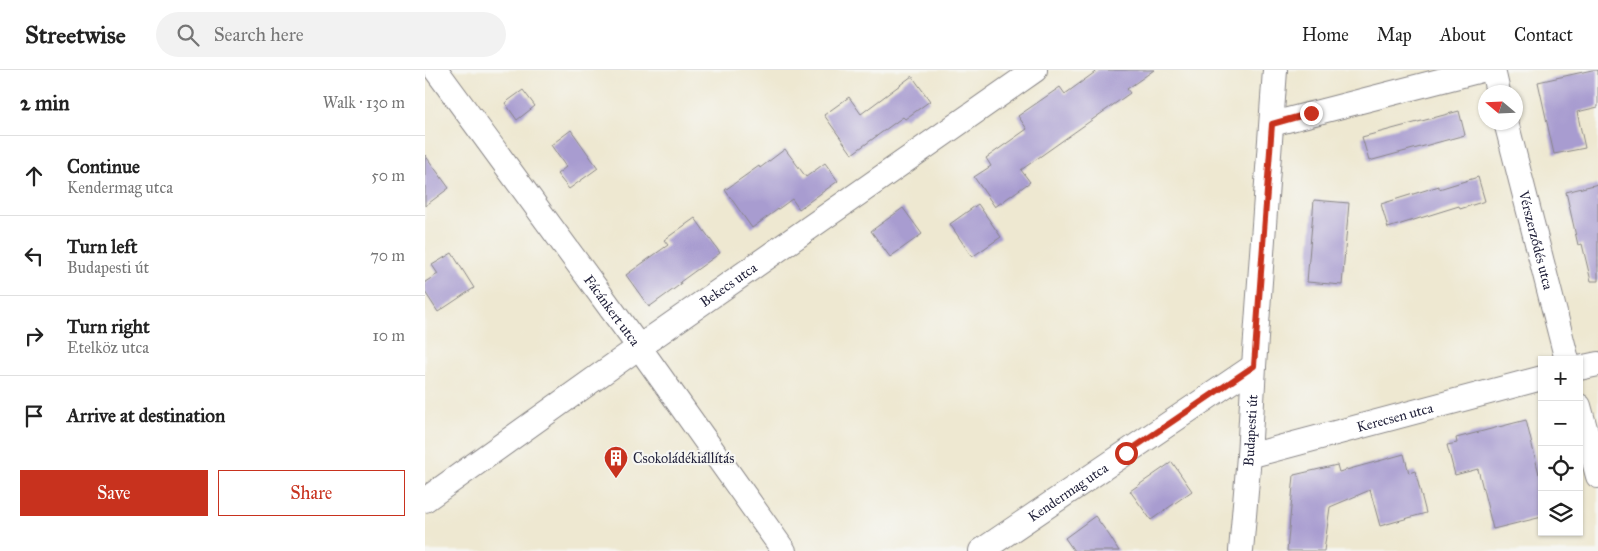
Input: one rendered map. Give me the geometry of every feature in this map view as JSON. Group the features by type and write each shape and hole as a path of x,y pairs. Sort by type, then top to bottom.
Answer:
{"street":[{"name":"Fácánkert utca","path":"436,70 639,347 784,551"},
{"name":"Bekecs utca","path":"425,500 639,347 1035,70"},
{"name":"Budapesti út","path":"1241,551 1275,70"},
{"path":"1272,124 1482,70"},
{"path":"1493,70 1496,85"},
{"name":"Vérszerződés utca","path":"1508,130 1566,356"},
{"path":"1583,367 1598,364"},
{"name":"Kendermag utca","path":"981,551 1254,366"},
{"name":"Kerecsen utca","path":"1249,456 1538,379"},
{"path":"1583,421 1598,476"}],"building":[{"path":"1098,70 1154,70 1127,89 1130,93 1021,170 1030,182 995,207 974,177 991,166 986,158 1027,129 1018,116 1060,87 1065,94"},
{"path":"1598,70 1598,107 1577,112 1585,148 1554,154 1538,82"},
{"path":"912,76 930,101 905,119 903,117 852,154 824,115 849,97 861,114"},
{"path":"523,90 535,106 517,120 505,103"},
{"path":"1459,111 1465,135 1369,161 1362,137"},
{"path":"571,130 598,168 569,189 557,174 566,167 551,145"},
{"path":"785,149 806,177 825,163 838,181 799,209 792,199 752,228 725,190 759,166 760,168"},
{"path":"425,155 449,188 425,206"},
{"path":"1478,177 1485,201 1460,209 1459,206 1388,228 1381,204 1439,186 1439,189"},
{"path":"1598,184 1598,281 1591,281 1582,244 1578,245 1566,192"},
{"path":"1314,200 1349,203 1342,285 1307,282"},
{"path":"978,204 1001,237 972,257 950,224"},
{"path":"903,208 922,234 890,257 871,231"},
{"path":"695,218 720,253 649,307 626,275 668,245 664,240"},
{"path":"452,253 474,288 438,312 425,292 425,282 438,274 432,265"},
{"path":"1526,420 1538,470 1538,518 1493,529 1478,469 1455,475 1447,445 1457,443 1456,438"},
{"path":"1404,454 1409,473 1415,471 1426,513 1380,526 1370,490 1330,507 1324,551 1287,551 1294,475 1337,465 1339,472"},
{"path":"1172,462 1192,491 1151,520 1130,491"},
{"path":"1095,516 1119,551 1074,551 1065,538"}],"place":[{"name":"Csokoládékiállítás","path":"616,479"}],"route":[{"path":"1126,453 1254,366 1272,124 1311,113"}]}
